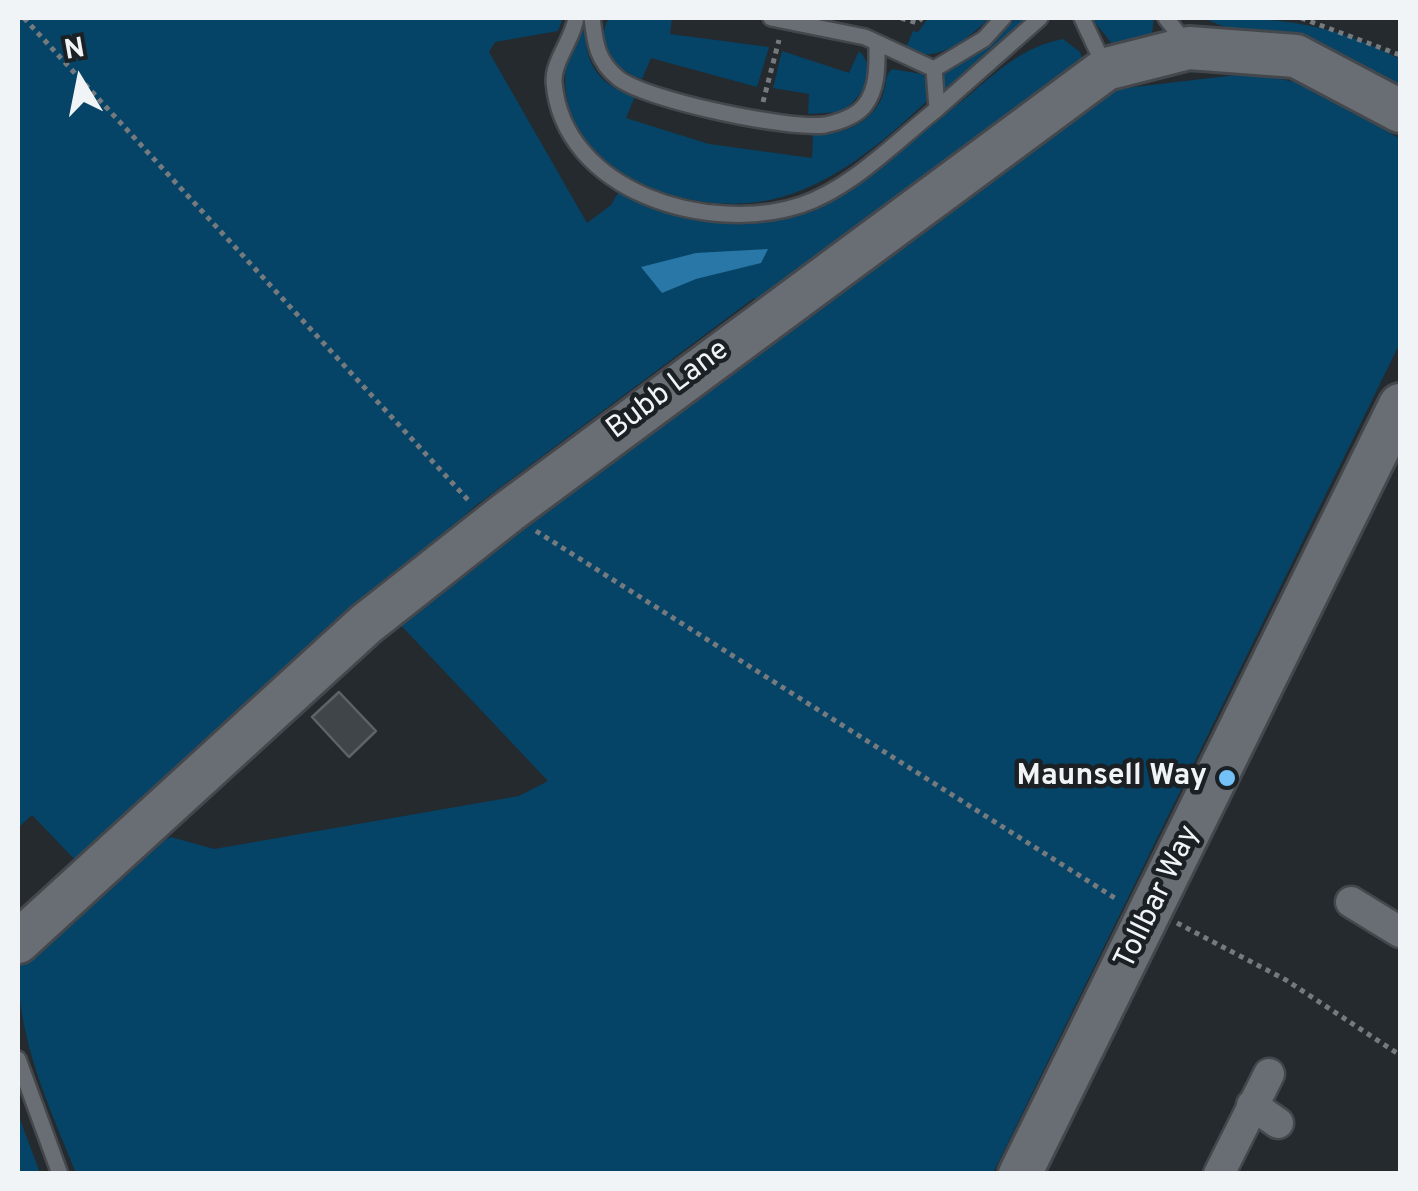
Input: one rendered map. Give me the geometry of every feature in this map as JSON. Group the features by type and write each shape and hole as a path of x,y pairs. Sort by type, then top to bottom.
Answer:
{"street":[{"name":"Bubb Lane","path":"18,942 375,616 508,512 1106,69 1178,33 1296,56 1400,110"},
{"name":"Tollbar Way","path":"1020,1174 1400,405"},
{"path":"1350,902 1400,932"},
{"path":"1219,1174 1270,1074"},
{"path":"1252,1105 1278,1123"}],"lane":[{"path":"934,69 984,39 1002,18"},
{"path":"582,20 554,79 566,128 596,165 639,194 682,209 752,215 801,205 843,184 937,109 1040,18"},
{"path":"1082,18 1106,69"},
{"path":"777,19 865,37 877,46 934,69"},
{"path":"582,20 600,60 621,81 719,113 821,126 846,119 865,106 877,78 877,46"},
{"path":"934,69 937,109"},
{"path":"18,1059 60,1174"}],"path":[{"path":"901,18 917,23 922,18"},
{"path":"1301,18 1400,55"},
{"path":"758,119 777,19"},
{"path":"1174,922 1286,980 1400,1055"}],"shaded area":[{"path":"18,18 563,18 558,31 495,42 489,52 587,223 611,205 618,193 674,213 723,221 767,219 808,207 885,162 1000,69 1035,48 1063,39 1080,52 1086,71 763,309 754,298 474,507 79,864 32,815 18,828"},
{"path":"609,18 672,18 670,34 769,47 757,87 651,58 642,79 632,75 615,63 605,47"},
{"path":"928,18 990,18 951,48 929,54 905,50 913,31 918,32"},
{"path":"1016,18 1030,18 945,93 940,74 992,45"},
{"path":"1091,18 1154,18 1151,41 1114,46"},
{"path":"1204,18 1282,21 1350,37 1400,59 1400,88 1327,50 1232,29"},
{"path":"585,29 588,53 597,72 612,86 635,96 626,118 709,144 812,158 813,134 846,129 866,119 880,102 892,69 922,74 928,82 926,102 869,151 805,189 758,202 699,201 638,182 590,146 574,121 565,83 571,50"},
{"path":"782,51 849,73 859,51 868,67 868,76 855,100 841,112 808,114 809,94 773,88"},
{"path":"1253,73 1313,86 1400,139 1400,343 993,1173 76,1173 29,1047 18,967 143,850 171,837 214,849 519,796 548,781 395,619 1109,90"},
{"path":"768,249 761,263 696,279 662,293 641,267 696,253"},
{"path":"18,1114 40,1173 18,1173"}],"building":[{"path":"339,692 376,731 349,757 312,717"}],"place":[{"name":"Maunsell Way","path":"1227,778"}]}
